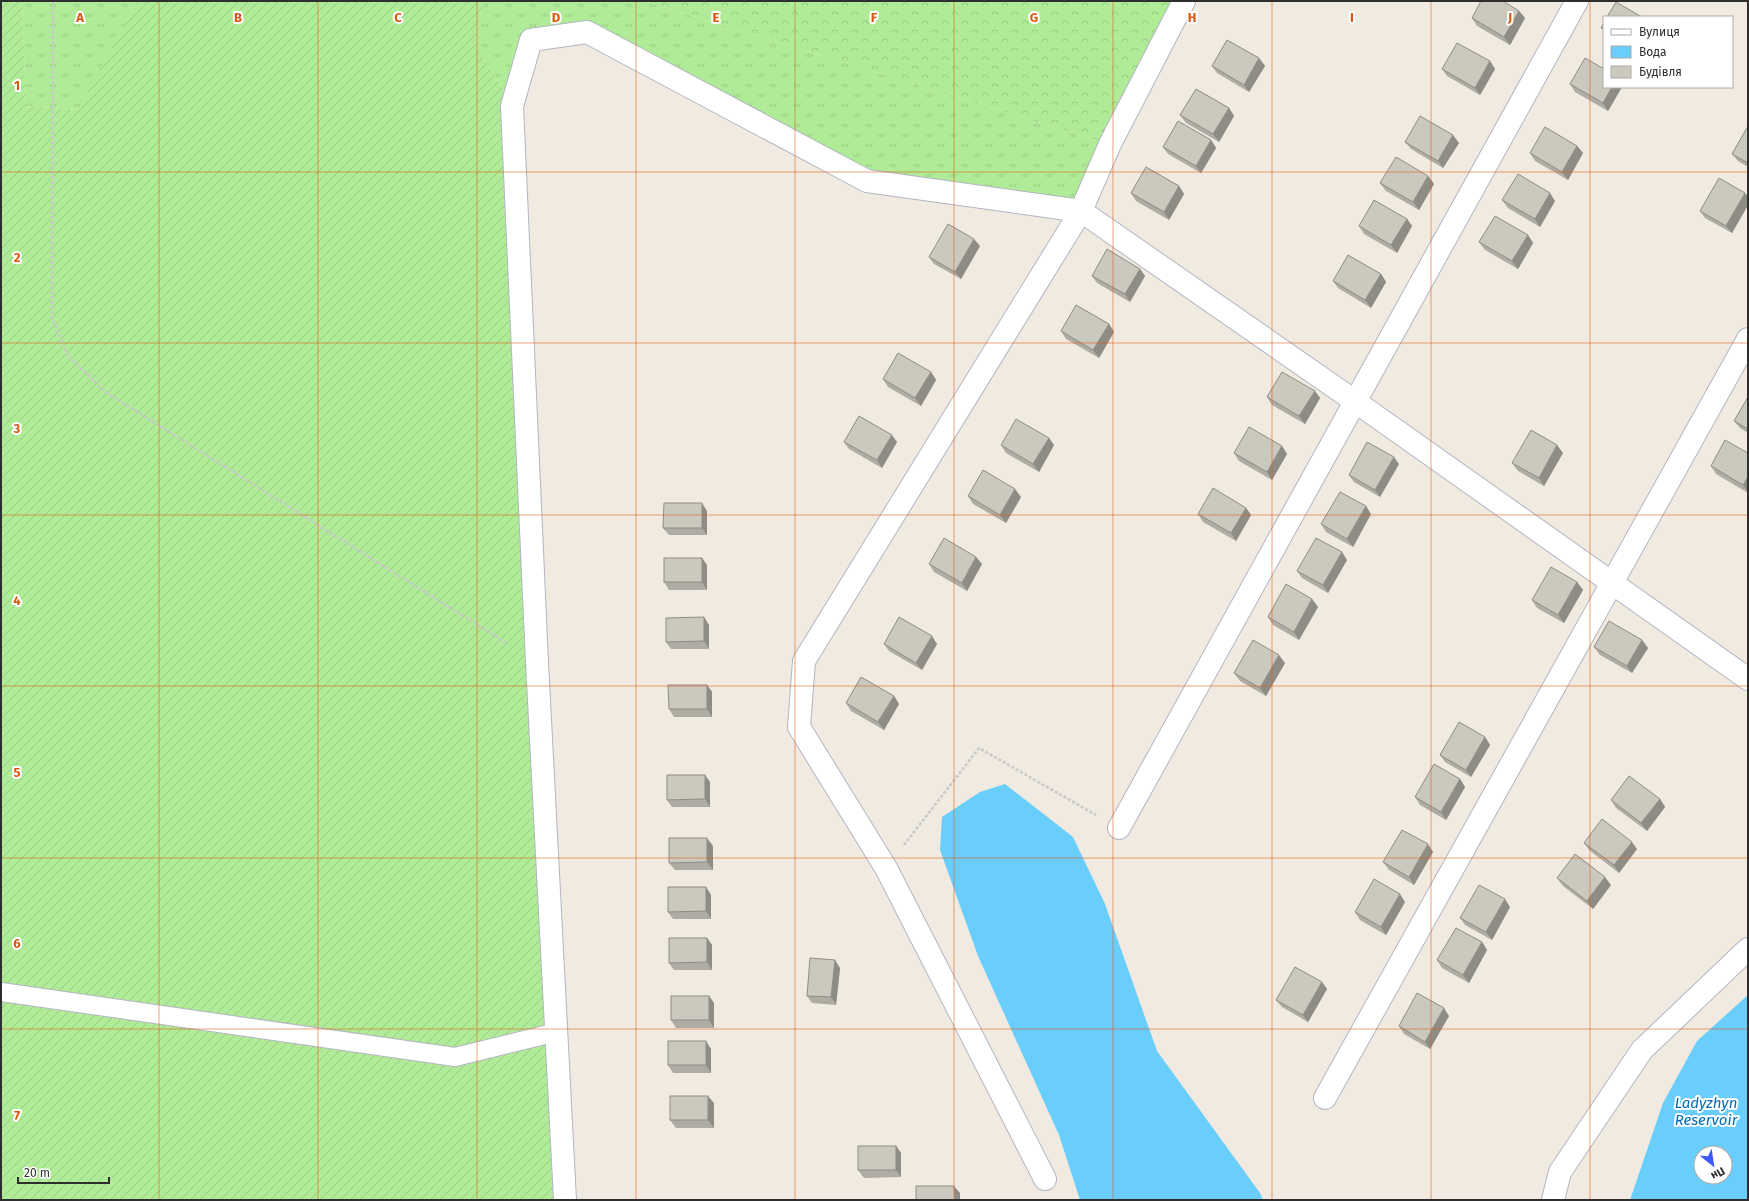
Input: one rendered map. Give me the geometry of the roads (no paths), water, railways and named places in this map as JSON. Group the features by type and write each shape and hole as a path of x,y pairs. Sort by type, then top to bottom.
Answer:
{"street":[{"path":"1044,1179 886,868 799,727 804,661 1081,210 1110,144 1184,1"},
{"path":"1119,828 1577,1"},
{"path":"564,1200 537,662 512,106 531,40 587,32 867,181 1081,210 1748,679"},
{"path":"1325,1098 1748,339"},
{"path":"1553,1200 1560,1172 1642,1050 1748,948"}],"lane":[{"path":"1,992 455,1057 556,1032"}],"water":[{"path":"1005,784 1073,837 1105,904 1157,1051 1260,1193 1263,1200 1080,1200 1059,1135 978,956 940,850 942,817 980,792"},
{"name":"Ladyzhyn Reservoir","path":"1748,995 1748,1200 1630,1200 1663,1103 1697,1041"}]}
